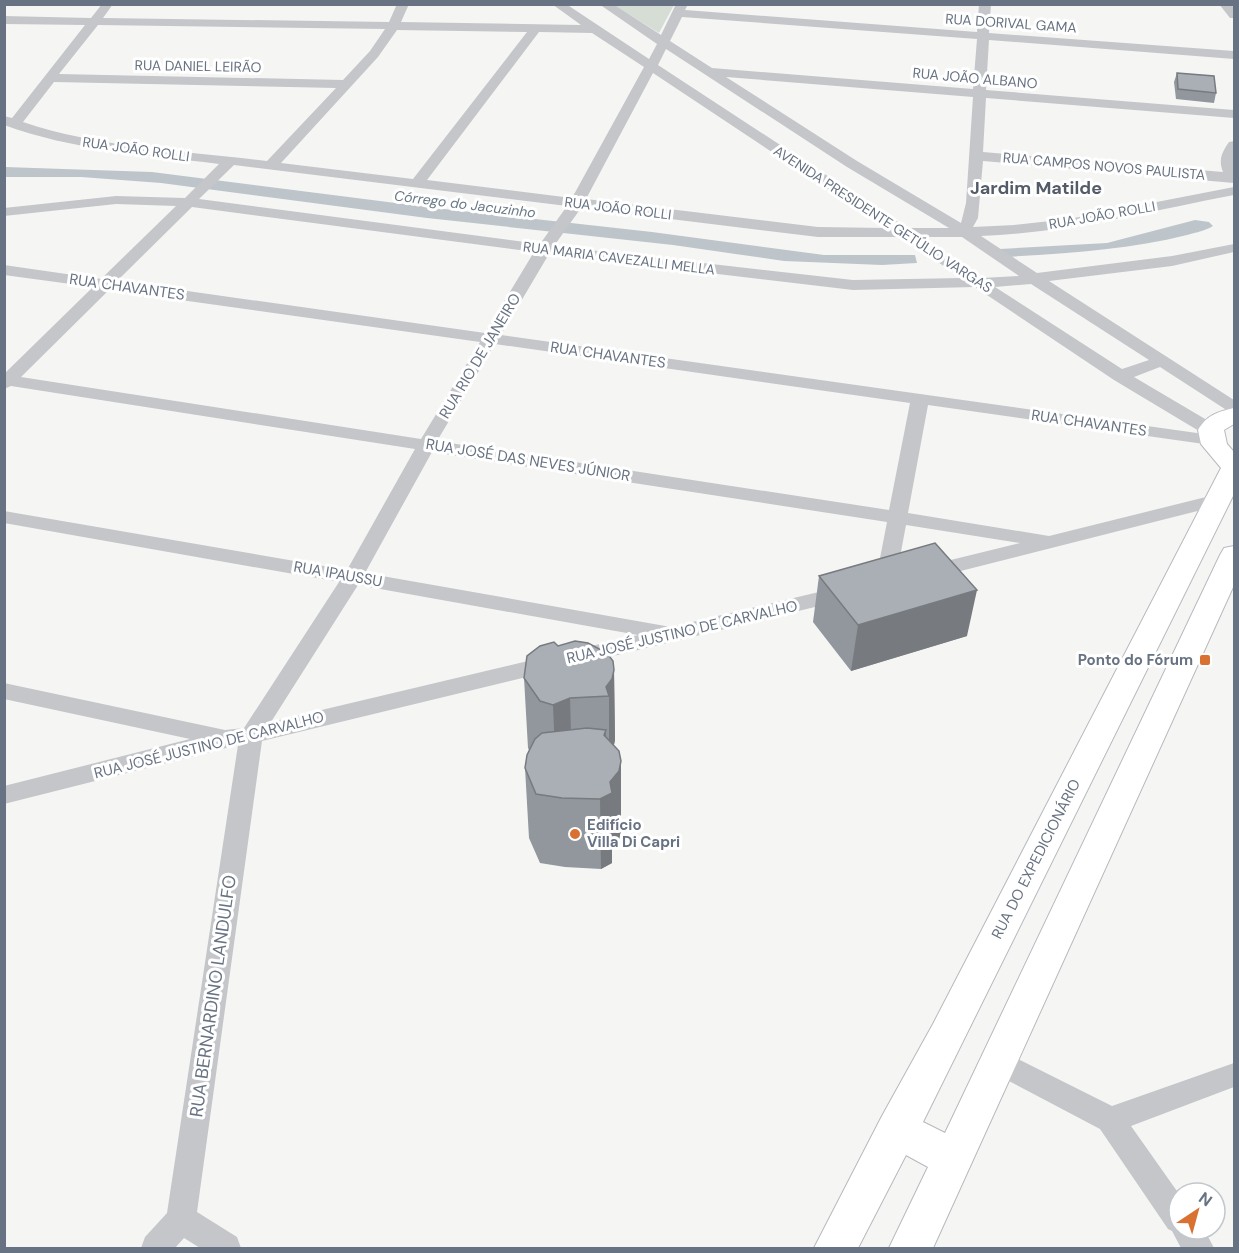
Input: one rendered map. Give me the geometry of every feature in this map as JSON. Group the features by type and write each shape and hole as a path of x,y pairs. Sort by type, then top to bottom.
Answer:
{"main road":[{"path":"1234,416 1223,418 1214,424 1211,435 1219,453 1234,467"},
{"name":"RUA DO EXPEDICIONÁRIO","path":"835,1248 947,1036 1234,467"},
{"path":"911,1248 1000,1062 1234,555"},
{"path":"1083,766 1129,784"},
{"path":"896,1129 953,1159"}],"street":[{"path":"9,122 50,78 108,4"},
{"path":"271,165 374,54 393,26 404,4"},
{"name":"AVENIDA PRESIDENTE GETÚLIO VARGAS","path":"557,4 1211,435"},
{"name":"AVENIDA PRESIDENTE GETÚLIO VARGAS","path":"604,4 852,164 964,231 1034,279 1164,360 1234,407"},
{"path":"964,231 971,218 985,4"},
{"path":"1224,4 1234,15"},
{"name":"RUA DORIVAL GAMA","path":"680,9 983,36 1234,55"},
{"name":"RUA RIO DE JANEIRO","path":"239,737 353,577 426,445 548,244 574,207 680,9"},
{"path":"4,20 595,29 631,22"},
{"path":"416,185 536,28"},
{"name":"RUA JOÃO ALBANO","path":"712,72 1234,114"},
{"name":"RUA DANIEL LEIRÃO","path":"50,78 345,84"},
{"path":"719,111 755,100"},
{"name":"RUA JOÃO ROLLI","path":"9,122 74,141 225,166 271,165 574,207 818,232 1015,230 1057,224 1234,182"},
{"path":"1234,146 1227,159 1227,167 1234,182"},
{"name":"RUA CAMPOS NOVOS PAULISTA","path":"976,156 1234,182"},
{"path":"815,175 852,164"},
{"path":"6,381 225,166"},
{"name":"RUA MARIA CAVEZALLI MELLA","path":"4,212 116,200 193,197 853,285 917,285 1034,279 1172,261 1234,248"},
{"name":"RUA CHAVANTES","path":"4,270 920,399 1211,435"},
{"path":"1120,376 1164,360"},
{"name":"RUA JOSÉ DAS NEVES JÚNIOR","path":"6,381 1051,541"},
{"path":"885,584 920,399"},
{"name":"RUA JOSÉ JUSTINO DE CARVALHO","path":"4,795 885,584 1218,500"},
{"name":"RUA IPAUSSU","path":"4,517 672,634"},
{"path":"4,691 239,737"},
{"name":"RUA BERNARDINO LANDULFO","path":"181,1219 239,737"},
{"path":"1000,1062 1110,1120 1167,1202"},
{"path":"1110,1120 1234,1075"},
{"path":"156,1248 181,1219 226,1248"}],"shaded area":[{"path":"614,5 674,5 659,33"},
{"path":"5,167 152,172 824,255 915,255 917,263 882,265 784,261 673,245 427,218 161,183 81,177 5,177"},
{"path":"1195,220 1209,222 1213,226 1165,240 1097,250 1006,257 1000,249 1107,243"}],"building":[{"path":"1177,73 1214,76 1216,93 1178,89"},
{"path":"935,543 977,590 858,625 819,576"},
{"path":"575,641 588,643 607,653 613,661 612,679 606,687 609,696 570,698 553,705 540,701 524,678 527,656 540,646 554,642 558,646"},
{"path":"587,728 606,730 604,735 619,751 621,761 619,771 610,782 612,793 600,799 562,798 536,794 525,768 527,755 535,739 542,733"}],"place":[{"name":"Ponto do Fórum","path":"1205,660"},
{"name":"Edifício Villa Di Capri","path":"575,834"}],"district":[{"name":"Jardim Matilde","path":"1036,188"}],"water label":[{"name":"Córrego do Jacuzinho","path":"465,204"}]}
